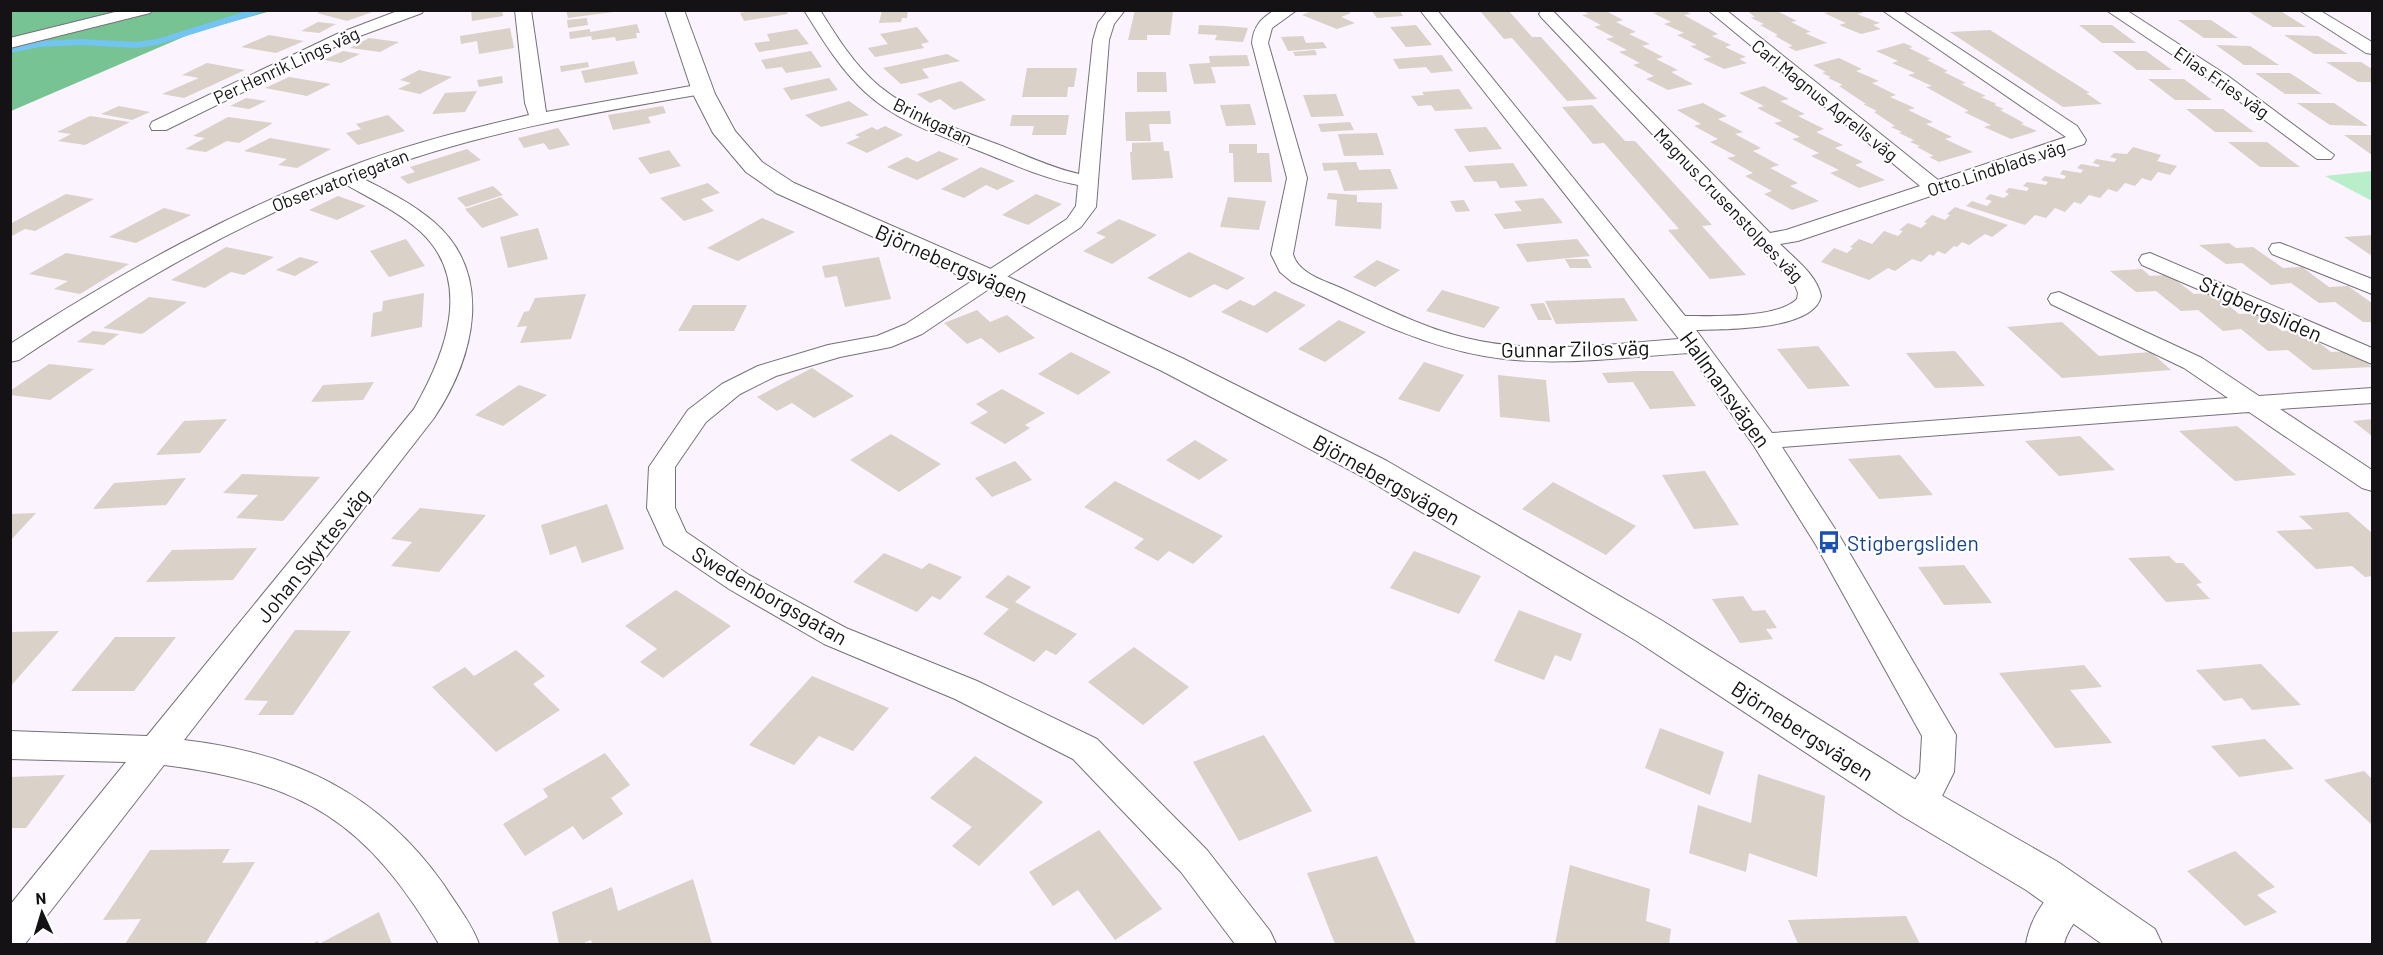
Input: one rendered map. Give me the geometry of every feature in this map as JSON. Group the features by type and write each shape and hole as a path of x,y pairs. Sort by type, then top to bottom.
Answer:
{"street":[{"path":"10,44 144,10"},
{"name":"Per Henrik Lings väg","path":"159,126 334,40 416,10"},
{"path":"523,10 534,103 539,118"},
{"name":"Björnebergsvägen","path":"674,10 702,89 723,131 755,168 785,188 990,279 1173,365 1375,469 1648,630 1917,803 2042,876 2139,945"},
{"name":"Brinkgatan","path":"812,10 858,75 883,97 916,117 950,132 1055,174 1089,181"},
{"name":"Swedenborgsgatan","path":"1117,10 1106,23 1101,40 1090,135 1086,207 1074,223 922,324 893,338 883,342 836,350 766,371 730,389 697,416 662,467 661,508 674,538 739,582 835,636 966,690 1085,749 1194,861 1257,945"},
{"name":"Gunnar Zilos väg","path":"1289,10 1275,16 1264,25 1260,33 1260,43 1297,178 1282,254 1283,262 1289,270 1402,323 1452,342 1485,349 1560,353 1696,345"},
{"name":"Hallmansvägen","path":"1428,10 1696,345 1764,442 1829,542 1939,735 1941,764 1931,787 1917,803"},
{"name":"Carl Magnus Agrells väg","path":"1716,10 1935,188"},
{"name":"Otto Lindblads väg","path":"1765,240 1790,236 2077,140 2070,130 1890,10"},
{"path":"2307,10 2373,49"},
{"name":"Elias Fries väg","path":"2119,11 2222,80 2324,155"},
{"name":"Magnus Crusenstolpes väg","path":"1547,14 1803,280 1810,292 1808,302 1803,308 1781,316 1678,323"},
{"name":"Observatoriegatan","path":"10,355 106,294 185,249 260,210 344,176 426,147 539,118 702,89"},
{"name":"Johan Skyttes väg","path":"10,934 425,412 443,381 454,354 461,327 463,296 459,275 448,250 430,229 400,207 344,176"},
{"path":"2280,249 2373,287"},
{"name":"Stigbergsliden","path":"2150,260 2373,357"},
{"path":"2059,299 2193,363 2373,482"},
{"path":"1764,442 1788,438 2373,394"},
{"path":"10,744 157,750 201,755 250,765 302,783 340,804 380,835 426,888 460,945"},
{"path":"2045,945 2047,932 2055,916 2072,897"}],"green space":[{"path":"11,11 125,11 11,39"},
{"path":"156,11 271,11 195,32 11,111 10,46"},
{"path":"2372,171 2372,201 2325,176"}],"building":[{"path":"324,10 375,11 347,21 317,13"},
{"path":"471,10 502,10 503,16 472,21"},
{"path":"566,10 613,10 613,12 568,18"},
{"path":"755,10 786,10 788,14 744,21 740,13"},
{"path":"882,10 908,10 907,18 902,18 901,22 879,23"},
{"path":"1135,10 1173,11 1170,35 1147,35 1147,40 1128,40"},
{"path":"1314,10 1343,10 1351,13 1341,17 1355,23 1337,29 1302,15"},
{"path":"1371,10 1399,10 1403,16 1377,18"},
{"path":"1508,10 1532,37 1541,37 1597,99 1567,101 1512,38 1504,39 1480,11"},
{"path":"1582,10 1604,10 1623,20 1616,22 1636,32 1629,34 1650,44 1642,46 1663,57 1656,59 1678,70 1671,72 1693,84 1668,90 1646,79 1654,76 1633,65 1640,63 1619,52 1627,50 1606,39 1614,37 1594,27 1601,25 1582,15 1589,14"},
{"path":"1657,10 1684,10 1691,14 1684,15 1718,34 1712,36 1731,45 1725,47 1746,57 1739,59 1747,63 1724,69 1703,59 1711,57 1690,46 1697,45 1677,35 1684,33 1664,24 1671,22 1653,13 1659,12"},
{"path":"1746,10 1775,10 1797,21 1791,22 1811,32 1805,33 1827,43 1796,51 1788,47 1793,46 1775,36 1778,35 1760,25 1764,24 1751,18 1755,17"},
{"path":"1827,10 1859,10 1863,13 1857,14 1880,23 1873,25 1881,29 1861,34 1839,25 1846,23 1824,13 1830,12"},
{"path":"2246,10 2279,10 2306,27 2273,27"},
{"path":"587,18 588,25 568,28 567,20"},
{"path":"2178,20 2211,20 2238,38 2204,38"},
{"path":"318,22 336,24 319,33 301,31"},
{"path":"637,24 640,33 636,33 637,38 616,41 615,37 592,40 591,36 570,39 569,32 590,29 590,32"},
{"path":"1199,25 1248,28 1243,42 1215,40 1217,35 1198,34"},
{"path":"1416,25 1432,45 1406,47 1390,27"},
{"path":"2079,25 2112,25 2136,43 2102,43"},
{"path":"917,27 929,42 921,44 924,48 875,57 868,48 888,44 880,34"},
{"path":"510,28 514,48 479,54 477,41 461,44 460,36"},
{"path":"797,29 809,44 759,52 754,43 770,41 767,34"},
{"path":"1990,30 2090,93 2086,93 2102,104 2063,107 1950,32"},
{"path":"269,35 304,41 276,53 241,47"},
{"path":"2284,35 2318,36 2348,54 2314,54"},
{"path":"1303,36 1306,43 1323,42 1327,48 1288,51 1281,37"},
{"path":"369,38 399,42 380,52 350,48"},
{"path":"1904,43 1931,59 1927,60 1948,71 1944,72 1966,83 1961,84 1986,96 1981,97 2004,109 2000,110 2024,123 2021,124 2037,131 2011,139 1984,127 1991,125 1964,112 1969,111 1926,87 1932,86 1908,75 1915,73 1892,63 1898,61 1876,51"},
{"path":"2216,45 2250,46 2279,65 2244,65"},
{"path":"1315,50 1317,55 1295,56 1293,52"},
{"path":"343,51 360,54 341,63 324,60"},
{"path":"811,51 822,67 786,73 782,67 766,69 761,60"},
{"path":"2112,51 2146,51 2172,70 2137,70"},
{"path":"947,54 960,61 922,69 929,78 901,84 883,68"},
{"path":"1247,55 1250,66 1211,67 1216,83 1194,84 1189,64 1210,63 1209,56"},
{"path":"1442,55 1453,71 1431,73 1426,67 1399,69 1393,59"},
{"path":"1839,58 1862,69 1856,71 1879,81 1872,83 1896,95 1890,97 1915,108 1908,110 1933,122 1926,124 1952,137 1945,139 1973,152 1939,162 1929,157 1934,156 1910,142 1914,140 1899,133 1902,132 1891,127 1895,126 1874,112 1877,111 1863,104 1866,104 1839,86 1843,85 1822,73 1826,72 1813,65"},
{"path":"634,61 638,74 585,83 581,71"},
{"path":"588,62 589,67 561,72 560,66"},
{"path":"2326,62 2361,62 2372,69 2372,82 2358,82"},
{"path":"207,63 245,70 184,98 162,94 199,78 182,75"},
{"path":"1027,68 1077,68 1074,87 1068,87 1067,97 1022,97"},
{"path":"419,70 452,77 420,94 398,89 411,83 400,80"},
{"path":"1137,72 1166,72 1167,92 1137,92"},
{"path":"2255,73 2290,73 2322,94 2285,94"},
{"path":"502,76 503,83 479,87 477,80"},
{"path":"289,77 331,84 307,96 265,88"},
{"path":"829,78 838,90 791,100 783,88"},
{"path":"2148,79 2184,79 2212,100 2175,100"},
{"path":"961,81 986,100 954,110 940,99 930,103 917,94"},
{"path":"1764,86 1789,99 1780,101 1805,114 1798,116 1824,129 1816,132 1843,145 1835,148 1863,162 1855,165 1885,180 1859,188 1830,173 1839,170 1811,156 1819,153 1792,139 1800,137 1774,123 1782,121 1757,108 1764,106 1739,93"},
{"path":"1459,89 1473,109 1435,111 1431,105 1418,106 1411,96 1424,95 1422,92"},
{"path":"477,91 465,112 432,114 445,93"},
{"path":"1336,94 1344,116 1311,117 1303,95"},
{"path":"246,98 266,101 249,109 230,106"},
{"path":"849,101 869,115 821,127 805,115"},
{"path":"1703,103 1727,116 1718,119 1743,132 1735,134 1761,148 1753,151 1779,165 1770,168 1798,183 1790,186 1819,201 1792,210 1764,194 1772,191 1745,176 1753,173 1727,158 1736,156 1710,142 1718,139 1694,126 1701,124 1677,110"},
{"path":"2297,103 2334,103 2368,126 2330,125"},
{"path":"1250,104 1256,125 1226,126 1220,105"},
{"path":"1592,105 1625,141 1635,141 1712,225 1702,226 1746,275 1710,279 1668,230 1679,229 1604,143 1593,144 1562,107"},
{"path":"119,106 150,112 132,120 101,114"},
{"path":"663,106 666,113 648,117 651,123 613,130 608,115"},
{"path":"2186,109 2223,109 2254,132 2215,132"},
{"path":"1170,111 1171,124 1149,124 1151,141 1126,141 1125,112"},
{"path":"388,115 405,131 358,145 346,133 361,129 356,124"},
{"path":"1012,115 1069,115 1066,135 1032,135 1034,126 1010,126"},
{"path":"90,116 130,122 85,145 58,141 71,134 57,132"},
{"path":"228,117 273,123 239,143 227,141 206,152 185,149 205,138 193,136"},
{"path":"1350,122 1354,130 1321,132 1318,124"},
{"path":"885,126 903,135 867,153 846,143 860,137 855,135 872,127 877,130"},
{"path":"1486,127 1502,149 1469,152 1454,129"},
{"path":"558,128 570,145 549,150 544,143 524,148 518,138"},
{"path":"1377,133 1384,155 1344,156 1338,134"},
{"path":"2344,135 2372,135 2372,155"},
{"path":"270,138 331,149 297,168 278,165 287,159 244,151"},
{"path":"1163,142 1164,151 1169,151 1173,178 1132,180 1130,152 1132,152 1132,143"},
{"path":"2228,142 2267,142 2300,167 2260,167"},
{"path":"1229,144 1257,144 1257,153 1269,153 1272,182 1234,182 1233,153 1229,153"},
{"path":"2133,147 2161,155 2157,161 2177,166 2170,175 2158,172 2151,181 2142,178 2135,186 2125,183 2117,192 2108,189 2100,198 2089,195 2081,204 2074,202 2065,212 2055,208 2046,218 2035,215 2025,225 1966,206 1972,201 1987,206 1992,201 1985,199 1990,194 2004,198 2009,194 2005,192 2009,188 2027,191 2029,188 2023,186 2027,182 2046,185 2048,182 2041,180 2045,176 2064,179 2066,176 2060,174 2063,170 2081,173 2083,170 2077,168 2081,164 2098,167 2100,165 2093,163 2096,159 2114,162 2117,159 2110,157 2114,153 2127,154"},
{"path":"467,149 481,160 408,184 400,177 415,172 410,167"},
{"path":"669,150 681,166 650,174 638,158"},
{"path":"939,151 959,159 917,180 887,167 907,157 917,162"},
{"path":"1356,162 1359,170 1390,169 1398,189 1344,191 1337,170 1324,171 1322,163"},
{"path":"1513,163 1528,186 1500,188 1496,181 1474,182 1464,166"},
{"path":"981,167 1015,181 997,190 986,185 964,198 941,189"},
{"path":"708,183 720,193 701,199 714,211 684,221 660,198"},
{"path":"493,186 503,195 466,207 457,198"},
{"path":"1328,193 1357,195 1357,202 1382,203 1381,229 1335,226 1337,200 1327,199"},
{"path":"66,194 94,199 35,231 25,229 10,237 10,224"},
{"path":"1036,194 1062,204 1028,225 1002,215"},
{"path":"338,196 366,206 337,220 309,210"},
{"path":"501,197 519,215 482,228 465,209"},
{"path":"1228,197 1266,201 1259,230 1220,227"},
{"path":"1543,198 1563,223 1504,229 1494,214 1522,211 1514,201"},
{"path":"1464,200 1470,211 1456,212 1450,201"},
{"path":"1955,207 2008,225 1992,237 1985,234 1969,245 1962,242 1945,254 1938,251 1933,256 1930,254 1921,262 1912,259 1895,271 1888,268 1869,280 1821,262 1834,248 1847,253 1859,239 1872,244 1884,231 1898,236 1903,231 1899,230 1908,223 1921,228 1932,215 1945,220 1950,215 1947,214"},
{"path":"164,208 191,215 136,243 109,237"},
{"path":"762,218 795,232 738,261 707,248"},
{"path":"1119,219 1157,235 1112,264 1083,251 1106,237 1096,233"},
{"path":"538,228 548,259 508,268 500,237"},
{"path":"2372,235 2372,256 2344,237"},
{"path":"406,239 425,266 389,277 370,251"},
{"path":"1577,239 1590,256 1527,262 1516,244"},
{"path":"2229,243 2236,248 2253,247 2283,268 2302,267 2329,287 2348,286 2372,303 2372,322 2363,322 2335,302 2319,303 2291,283 2271,285 2242,263 2226,264 2199,245"},
{"path":"226,247 274,257 244,275 231,272 205,288 171,280"},
{"path":"1189,252 1245,278 1227,290 1214,284 1190,298 1147,278"},
{"path":"66,253 129,264 80,294 54,289 68,281 29,274"},
{"path":"300,257 319,262 295,276 276,270"},
{"path":"879,257 891,299 845,307 837,276 825,278 822,266"},
{"path":"1565,259 1587,259 1592,268 1570,268"},
{"path":"1377,260 1400,270 1375,287 1353,277"},
{"path":"2142,269 2150,276 2169,275 2194,294 2213,293 2239,314 2258,313 2282,331 2303,330 2331,352 2353,351 2372,367 2313,370 2288,350 2268,351 2241,329 2223,331 2198,310 2181,311 2156,291 2136,292 2110,271"},
{"path":"1442,290 1500,307 1484,328 1426,311"},
{"path":"1275,291 1306,305 1267,333 1221,312 1240,300 1254,306"},
{"path":"424,293 422,327 371,337 373,313 382,311 383,301"},
{"path":"586,294 571,339 520,343 527,326 517,327 524,312 529,311 535,298"},
{"path":"149,297 187,302 142,334 103,328"},
{"path":"1624,298 1638,321 1556,324 1545,301"},
{"path":"1544,303 1552,320 1538,320 1530,304"},
{"path":"693,305 747,305 734,331 678,331"},
{"path":"977,310 990,322 1007,315 1035,338 999,353 981,338 967,344 944,323"},
{"path":"1339,320 1366,332 1325,362 1298,349"},
{"path":"2062,322 2099,356 2151,352 2171,370 2062,378 2007,327"},
{"path":"93,331 119,334 104,345 77,342"},
{"path":"1818,346 1850,386 1808,389 1777,349"},
{"path":"1955,351 1985,386 1935,388 1906,353"},
{"path":"1071,352 1111,372 1078,395 1038,374"},
{"path":"1424,362 1464,375 1439,412 1398,399"},
{"path":"49,364 94,369 50,400 10,395 10,391"},
{"path":"812,368 854,396 814,418 792,403 777,411 757,397"},
{"path":"1673,371 1696,406 1650,409 1633,382 1608,383 1602,373"},
{"path":"1498,375 1546,380 1550,422 1500,417"},
{"path":"374,382 363,400 311,402 323,385"},
{"path":"519,385 547,395 503,426 475,415"},
{"path":"1002,389 1045,413 1025,425 1030,428 1005,444 970,423 988,412 976,404"},
{"path":"227,419 200,453 156,455 184,421"},
{"path":"2372,419 2372,436 2353,421"},
{"path":"2237,426 2296,475 2235,481 2179,431"},
{"path":"891,434 941,464 899,492 850,460"},
{"path":"2080,436 2115,470 2059,476 2025,441"},
{"path":"1195,440 1228,460 1199,480 1166,460"},
{"path":"1900,455 1933,495 1879,499 1848,459"},
{"path":"1015,461 1032,480 992,497 975,478"},
{"path":"1705,471 1739,525 1694,529 1662,475"},
{"path":"242,474 320,477 283,521 236,518 258,495 223,493"},
{"path":"186,478 166,505 93,509 114,483"},
{"path":"1115,481 1223,536 1193,564 1169,551 1158,561 1134,548 1144,539 1084,507"},
{"path":"1553,482 1636,526 1606,555 1522,509"},
{"path":"607,504 624,549 582,563 576,546 550,555 541,525"},
{"path":"420,508 486,515 439,572 391,566 412,542 391,539"},
{"path":"2348,512 2372,533 2372,576 2365,577 2352,566 2316,569 2276,531 2313,529 2299,516"},
{"path":"36,513 10,541 10,514"},
{"path":"257,548 233,580 146,582 172,550"},
{"path":"1414,551 1481,576 1459,614 1390,588"},
{"path":"884,553 922,569 929,563 962,577 940,600 932,596 917,612 853,582"},
{"path":"2169,556 2176,563 2183,563 2202,583 2196,584 2210,599 2166,602 2128,558"},
{"path":"1964,565 1992,603 1944,605 1918,567"},
{"path":"1008,575 1031,587 1015,602 1077,634 1056,655 1046,650 1034,662 983,634 1009,609 985,597"},
{"path":"676,590 731,626 663,678 640,662 657,649 625,626"},
{"path":"1743,596 1753,611 1765,610 1777,628 1766,629 1773,639 1740,643 1712,599"},
{"path":"1519,610 1582,634 1571,661 1555,655 1544,680 1494,661"},
{"path":"295,630 351,631 293,715 258,715 268,701 244,700"},
{"path":"59,631 10,687 10,632"},
{"path":"115,637 176,637 134,691 71,691"},
{"path":"1134,647 1189,687 1143,725 1088,682"},
{"path":"516,650 545,676 533,684 560,710 496,752 432,687 465,667 474,676"},
{"path":"2261,664 2301,705 2252,710 2242,698 2224,701 2196,670"},
{"path":"2084,665 2102,687 2070,690 2112,743 2055,748 1999,673"},
{"path":"812,676 889,708 853,751 819,736 794,765 749,745"},
{"path":"1660,728 1724,752 1710,795 1645,768"},
{"path":"1264,735 1312,811 1239,841 1193,762"},
{"path":"2265,739 2294,769 2239,777 2211,746"},
{"path":"605,753 630,785 611,798 623,814 583,840 573,826 525,856 503,824 548,797 543,789"},
{"path":"975,756 1043,802 979,866 952,846 972,827 930,798"},
{"path":"2364,771 2372,779 2372,825 2324,780"},
{"path":"1758,774 1825,796 1817,877 1749,853 1746,872 1689,853 1698,805 1751,823"},
{"path":"65,775 26,828 10,828 10,777"},
{"path":"1099,830 1162,909 1115,940 1078,890 1053,906 1029,872"},
{"path":"230,849 222,863 255,862 205,944 125,944 141,919 103,920 150,850"},
{"path":"2235,851 2275,887 2257,895 2277,912 2245,926 2187,871"},
{"path":"1377,856 1416,944 1335,944 1307,873"},
{"path":"1570,865 1650,889 1646,921 1671,929 1669,944 1555,944"},
{"path":"693,879 712,944 592,944 591,940 581,944 559,944 552,912 612,887 618,911"},
{"path":"379,912 392,944 319,944"},
{"path":"1906,916 1920,944 1798,944 1788,920"}],"waterway":[{"path":"10,50 39,44 81,42 136,45 157,42 260,10"}],"place":[{"name":"Stigbergsliden","path":"1829,542"}]}
